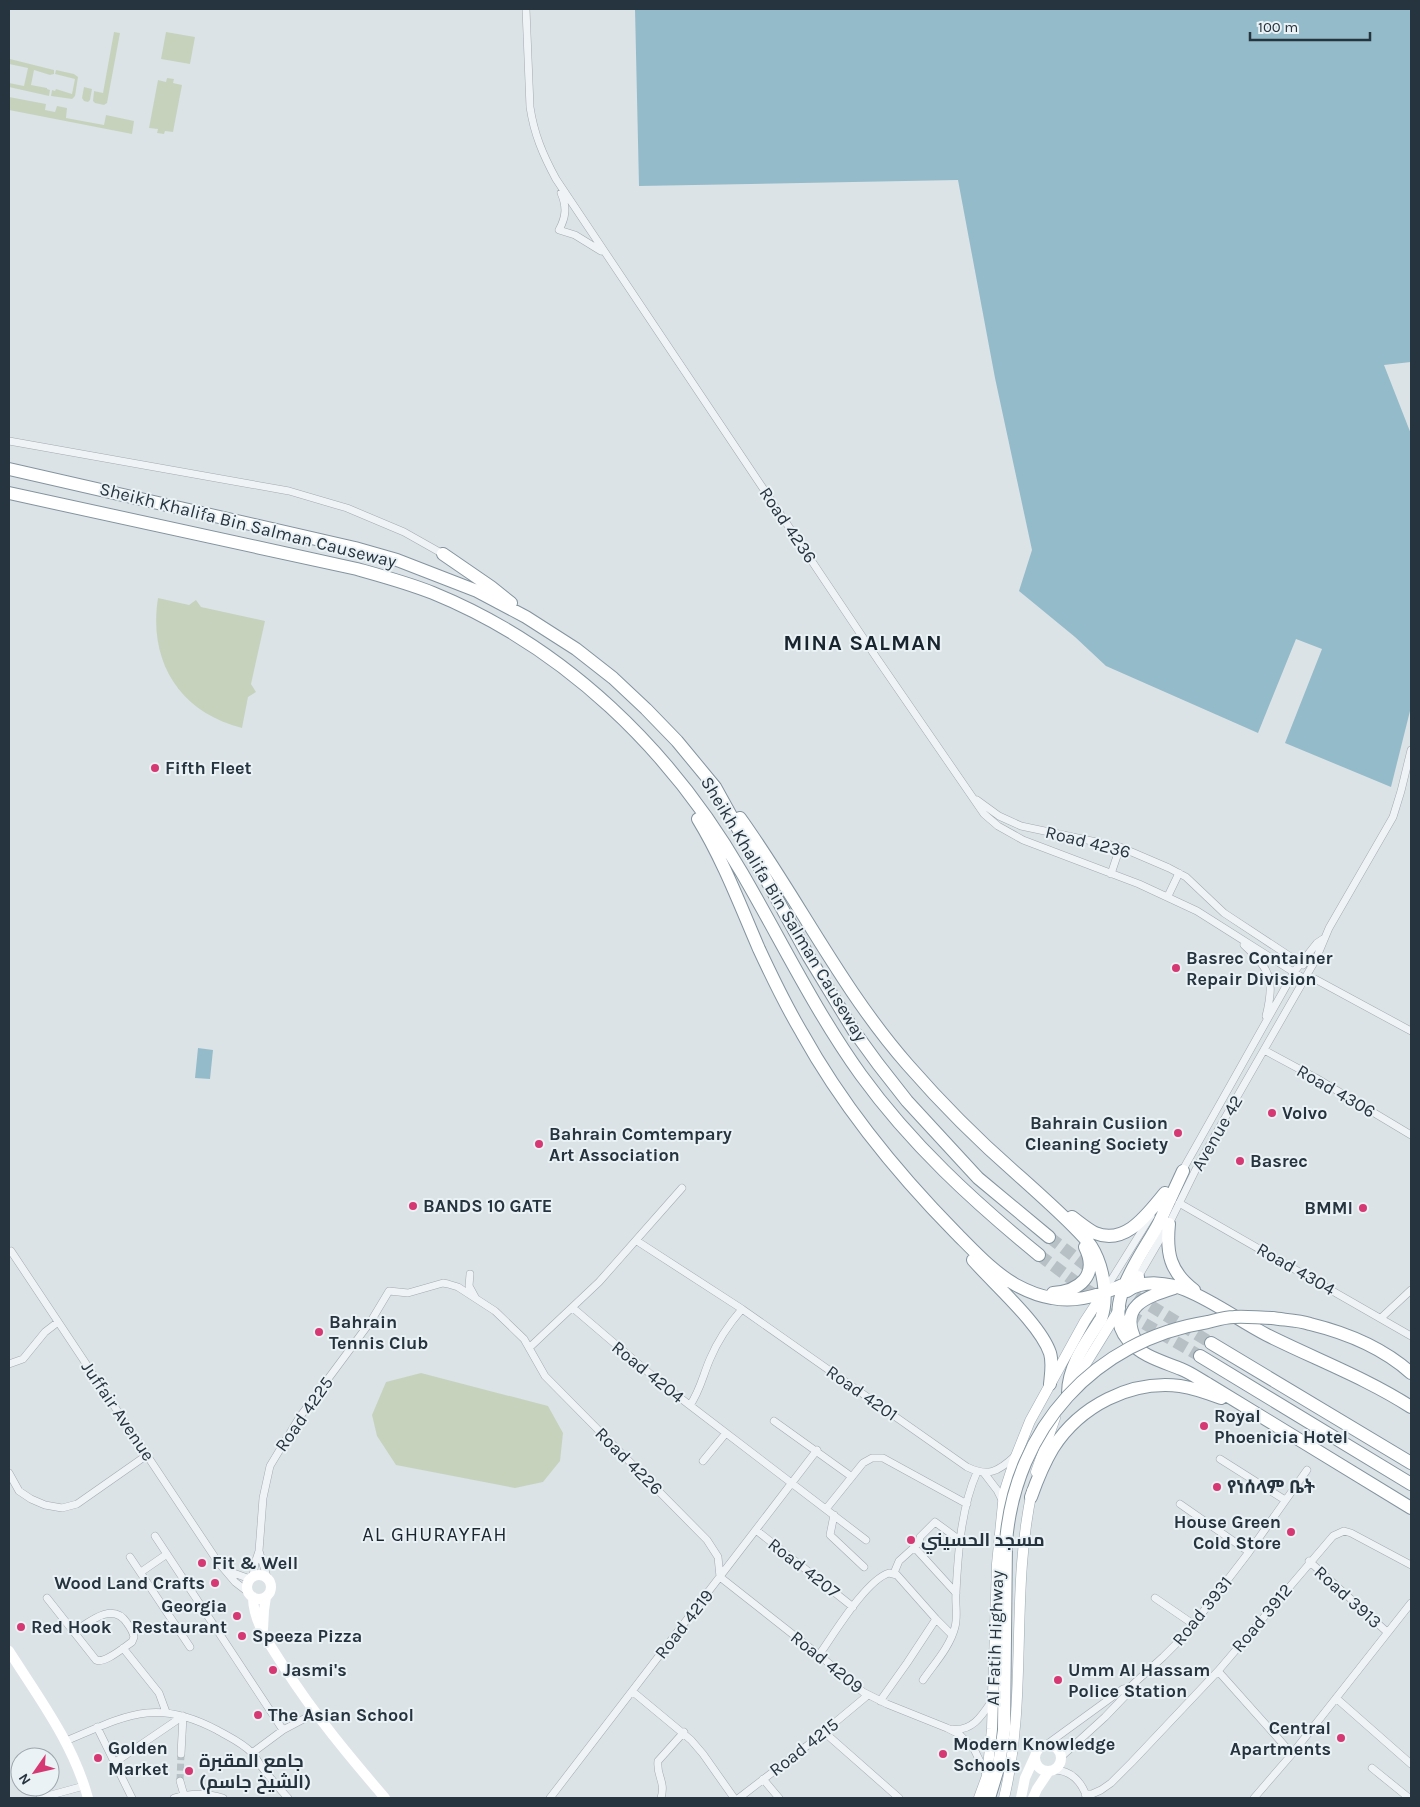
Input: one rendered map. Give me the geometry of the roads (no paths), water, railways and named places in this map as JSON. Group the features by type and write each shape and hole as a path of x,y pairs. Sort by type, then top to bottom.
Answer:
{"highway":[{"name":"Sheikh Khalifa Bin Salman Causeway","path":"9,469 316,539 389,558 477,591 526,617 576,649 613,678 677,741 715,788 813,965 854,1032 907,1101 978,1178 1049,1237"},
{"name":"Sheikh Khalifa Bin Salman Causeway","path":"9,493 356,569 431,592 477,613 525,641 564,668 598,695 629,724 677,777 723,842 810,996 840,1044 862,1076 897,1120 931,1159 967,1194 1039,1255"},
{"path":"442,554 491,587 526,617"},
{"path":"677,777 683,797 712,842 781,994 820,1063 851,1110 881,1150 945,1222 985,1262 1016,1285 1036,1294 1053,1298 1070,1300 1090,1297 1129,1286 1148,1284 1186,1290 1267,1334 1372,1385 1411,1407"},
{"path":"715,788 741,819 840,975 885,1038 964,1126 1044,1197 1090,1244 1098,1259 1103,1281 1104,1292 1101,1319 1071,1374 1068,1383 1068,1393"},
{"path":"1183,1171 1118,1311 1123,1331 1128,1341 1141,1350 1192,1375 1411,1508"},
{"path":"1044,1197 1095,1232 1114,1235 1128,1231 1136,1226 1165,1193"},
{"path":"945,1222 961,1246 1028,1320 1044,1341 1051,1354 1050,1384"},
{"path":"1169,1224 1169,1255 1177,1274 1184,1282 1214,1305"},
{"path":"1036,1294 1069,1291 1081,1284 1088,1275 1090,1270 1087,1250 1076,1229"},
{"path":"1091,1312 1129,1286"},
{"path":"1141,1350 1130,1326 1133,1311 1143,1300 1176,1288"},
{"path":"989,1798 1000,1765 1004,1730 1006,1542 1011,1504 1021,1471 1034,1442 1055,1410 1070,1393 1087,1377 1142,1342 1180,1327 1232,1317 1272,1318 1309,1323 1347,1335 1388,1355 1411,1373"},
{"path":"1212,1343 1411,1463"},
{"path":"1200,1356 1411,1484"},
{"path":"1031,1497 1044,1464 1063,1434 1075,1421 1105,1400 1142,1388 1180,1386 1198,1390 1254,1412"}],"main road":[{"name":"Al Fatih Highway","path":"979,1798 987,1776 992,1729 997,1564 1002,1500 1016,1456 1030,1421 1104,1292"},
{"name":"Al Fatih Highway","path":"1004,1798 1011,1766 1014,1738 1020,1574 1022,1547 1031,1497 1052,1425 1068,1393 1118,1311"},
{"path":"263,1630 266,1597 272,1588 268,1577 260,1574 252,1577 247,1586 255,1615 263,1630 275,1652 315,1713 385,1798"},
{"path":"251,1595 260,1599 266,1597"},
{"path":"9,1651 66,1741 80,1772 88,1798"},
{"path":"1021,1798 1025,1778 1038,1748 1046,1744 1055,1746 1061,1753 1062,1758 1059,1766 1052,1770 1037,1789 1034,1798"},
{"path":"1035,1756 1039,1767 1052,1770"}],"street":[{"path":"526,9 532,123 540,148 556,179"},
{"name":"Road 4236","path":"556,179 566,210 559,230 575,235 606,254"},
{"name":"Road 4236","path":"556,179 970,796 991,820 1010,833 1044,848 1168,896 1197,911 1294,972"},
{"path":"9,441 289,491 347,508 404,532 442,554"},
{"name":"Avenue 42","path":"1129,1286 1169,1224 1198,1165 1322,947 1323,939 1393,817 1411,750"},
{"name":"Road 4236","path":"970,796 999,816 1021,826 1120,847 1179,873 1224,913 1300,963"},
{"path":"1111,874 1120,847"},
{"path":"1168,896 1179,873"},
{"path":"1233,934 1259,960 1270,979 1270,1001 1263,1027"},
{"name":"Avenue 42","path":"1121,1266 1165,1193 1183,1171 1294,972 1317,943 1323,939"},
{"path":"1300,963 1309,969 1316,979"},
{"path":"1294,972 1303,978 1316,979 1411,1032"},
{"name":"Road 4306","path":"1264,1050 1316,1078 1410,1134"},
{"path":"1212,1119 1222,1125"},
{"path":"529,1348 573,1308 637,1241 682,1188"},
{"name":"Road 4304","path":"1179,1203 1411,1336"},
{"path":"637,1241 742,1309 718,1342 710,1358 697,1396 690,1405"},
{"name":"Juffair Avenue","path":"11,1252 200,1535 235,1582 251,1595"},
{"name":"Al Fatih Highway","path":"1104,1292 1121,1266"},
{"path":"470,1274 470,1286 476,1299"},
{"name":"Road 4226","path":"389,1291 408,1293 443,1283 458,1287 503,1318 524,1339 545,1376 707,1540 718,1557 720,1577"},
{"path":"1381,1318 1411,1290"},
{"name":"Road 4225","path":"252,1577 259,1551 264,1486 274,1457 299,1418 371,1321 389,1291"},
{"name":"Road 4204","path":"573,1308 630,1358 866,1540"},
{"name":"Road 4201","path":"742,1309 943,1451 980,1472 998,1490 1002,1500"},
{"path":"9,1364 23,1359 45,1332 58,1322"},
{"path":"774,1421 818,1450 852,1476"},
{"path":"704,1461 726,1433"},
{"name":"Road 4219","path":"550,1798 818,1450"},
{"path":"9,1473 19,1491 31,1500 62,1508 77,1504 147,1455"},
{"path":"923,1680 945,1648 952,1635 956,1620 956,1593 968,1494 980,1472 997,1470 1016,1456"},
{"path":"826,1509 867,1460 878,1457 967,1504"},
{"path":"1220,1459 1285,1500"},
{"name":"Road 3931","path":"1062,1758 1105,1717 1126,1695 1129,1688 1174,1646 1193,1624 1249,1552 1307,1470"},
{"path":"1180,1504 1249,1552"},
{"path":"834,1515 830,1535 864,1567"},
{"path":"952,1635 901,1578 894,1573 899,1562 915,1548 919,1543 920,1537 935,1522 961,1541"},
{"name":"Road 4207","path":"756,1530 853,1607"},
{"name":"Road 3912","path":"1086,1797 1097,1793 1111,1783 1218,1671 1309,1561 1333,1536 1344,1531 1351,1533 1411,1565"},
{"path":"155,1536 283,1730"},
{"path":"915,1548 956,1593"},
{"name":"Road 4225","path":"259,1551 268,1577"},
{"path":"141,1572 167,1554"},
{"path":"130,1557 190,1647"},
{"name":"Road 3913","path":"1309,1561 1387,1632"},
{"path":"225,1570 252,1577"},
{"name":"Road 4207","path":"819,1655 853,1607 876,1580 884,1574 894,1573"},
{"name":"Road 4209","path":"720,1577 868,1695 959,1734 970,1744 987,1776"},
{"path":"47,1598 74,1632 98,1661 103,1661 134,1640 134,1635 124,1619 110,1613 99,1616 74,1632"},
{"path":"1155,1598 1193,1624"},
{"name":"Road 3913","path":"1254,1798 1292,1754 1411,1603"},
{"path":"880,1701 908,1664 936,1619"},
{"path":"123,1648 158,1693 166,1712"},
{"path":"1218,1671 1292,1754"},
{"name":"Road 3931","path":"1046,1744 1123,1689 1129,1688"},
{"path":"632,1691 684,1732 703,1754 734,1798"},
{"name":"Road 4215","path":"739,1798 868,1695"},
{"path":"1336,1698 1411,1764"},
{"name":"Road 4209","path":"947,1728 968,1727 978,1720 993,1699"},
{"path":"1098,1708 1105,1717"},
{"path":"66,1741 133,1714 158,1711 183,1716 234,1739 252,1753 288,1798"},
{"path":"252,1753 283,1730 315,1713"},
{"path":"181,1754 183,1716"},
{"path":"114,1763 183,1716"},
{"path":"97,1728 132,1798"},
{"path":"661,1798 664,1787 658,1762 684,1732"},
{"path":"824,1732 899,1798"},
{"path":"1372,1768 1409,1798"},
{"path":"1052,1770 1063,1770 1071,1774 1086,1797"},
{"path":"763,1779 779,1798"},
{"path":"180,1781 184,1795"},
{"path":"40,1798 84,1786"},
{"path":"174,1798 184,1795 206,1795 222,1798"}],"water":[{"path":"635,9 1411,9 1411,362 1384,365 1411,434 1411,707 1391,787 1285,743 1322,649 1296,639 1258,733 1106,666 1075,637 1019,591 1032,550 995,378 958,180 639,186"},
{"path":"198,1048 213,1050 210,1079 195,1078"}],"tunnel":[{"path":"1049,1237 1096,1273"},
{"path":"1039,1255 1085,1289 1200,1356"},
{"path":"1120,1287 1211,1343"},
{"path":"180,1781 181,1754"}],"place":[{"name":"Fifth Fleet","path":"155,768"},
{"name":"Basrec Container Repair Division","path":"1176,968"},
{"name":"Volvo","path":"1272,1113"},
{"name":"Bahrain Cusiion Cleaning Society","path":"1178,1133"},
{"name":"Bahrain Comtempary Art Association","path":"539,1144"},
{"name":"Basrec","path":"1240,1161"},
{"name":"BANDS 10 GATE","path":"413,1206"},
{"name":"BMMI","path":"1363,1208"},
{"name":"Bahrain Tennis Club","path":"319,1332"},
{"name":"Royal Phoenicia Hotel","path":"1204,1426"},
{"name":"የነሰላም ቤት","path":"1217,1487"},
{"name":"House Green Cold Store","path":"1291,1532"},
{"name":"مسجد الحسيني","path":"911,1540"},
{"name":"Fit & Well","path":"202,1563"},
{"name":"Wood Land Crafts","path":"215,1583"},
{"name":"Georgia Restaurant","path":"237,1616"},
{"name":"Red Hook","path":"21,1627"},
{"name":"Speeza Pizza","path":"242,1636"},
{"name":"Jasmi's","path":"273,1670"},
{"name":"Umm Al Hassam Police Station","path":"1058,1680"},
{"name":"The Asian School","path":"258,1715"},
{"name":"Central Apartments","path":"1341,1738"},
{"name":"Modern Knowledge Schools","path":"943,1754"},
{"name":"Golden Market","path":"98,1758"},
{"name":"جامع المقبرة (الشيخ جاسم)","path":"189,1771"}],"district":[{"name":"MINA SALMAN","path":"863,643"},
{"name":"AL GHURAYFAH","path":"435,1534"}]}
